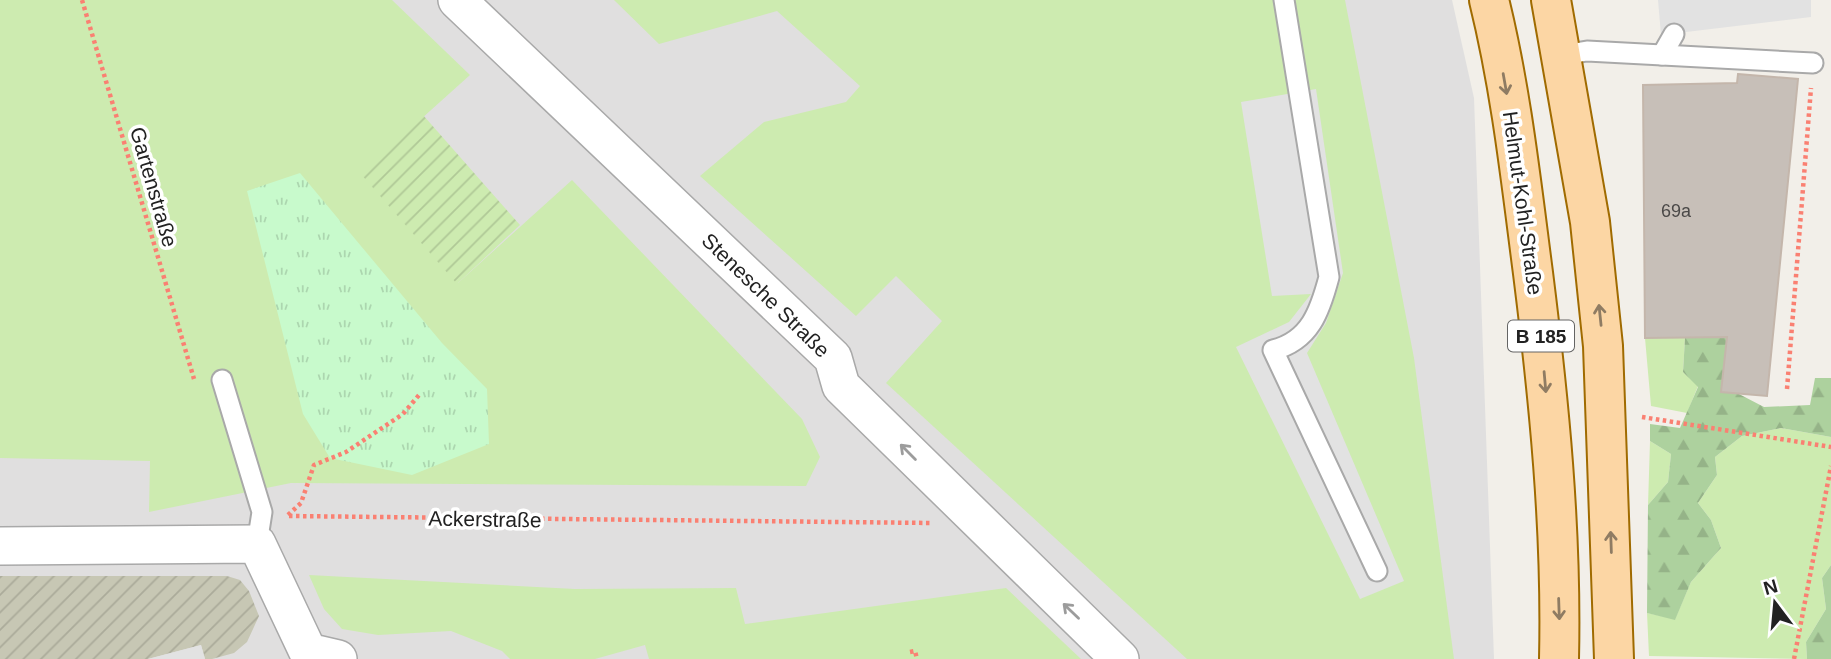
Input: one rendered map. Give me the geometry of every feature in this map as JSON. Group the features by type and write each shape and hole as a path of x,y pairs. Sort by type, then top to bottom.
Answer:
{"main road":[{"name":"Helmut-Kohl-Straße","path":"1489,0 1518,154 1543,353 1555,495 1559,659"},
{"name":"B 185","path":"1551,0 1563,55 1590,222 1603,346 1614,659"}],"street":[{"name":"Stenesche Straße","path":"457,0 833,358 841,386 1120,659"},
{"path":"0,546 257,544 314,657"}],"lane":[{"path":"1284,0 1329,277 1320,311 1293,345 1273,350 1377,571"},
{"path":"1662,55 1674,34"},
{"path":"1563,55 1587,51 1813,63"},
{"path":"222,380 262,512 257,544"}],"path":[{"name":"Gartenstraße","path":"82,0 195,384"},
{"path":"1787,389 1813,63"},
{"name":"Ackerstraße","path":"419,395 403,414 357,444 314,465 301,503 288,516 720,523 981,523"},
{"path":"1606,416 1638,416 1831,447"},
{"path":"1794,659 1831,466"},
{"path":"910,652 915,651 917,659"}],"shaded area":[{"path":"0,0 1452,0 1474,98 1494,659 0,659"},
{"path":"1658,0 1811,0 1811,17 1661,35"},
{"path":"1316,89 1343,273 1326,323 1307,353 1404,581 1360,599 1236,347 1289,322 1311,294 1272,296 1241,102"},
{"path":"0,576 227,576 240,580 249,591 259,616 247,642 234,653 212,659 205,659 201,645 148,659 0,659"},
{"path":"201,645 205,659 148,659"}],"green space":[{"path":"0,0 392,0 470,75 361,173 458,283 572,180 802,419 820,457 806,486 291,483 149,512 150,461 0,458"},
{"path":"614,0 1345,0 1414,358 1454,659 1187,659 886,383 942,321 896,276 856,316 700,176 764,122 846,102 860,86 777,11 659,44"},
{"path":"423,115 520,225 457,284 360,173"},
{"path":"300,173 442,343 487,389 489,444 412,475 330,458 303,414 247,191"},
{"path":"1727,335 1721,391 1739,394 1764,407 1810,405 1815,378 1831,378 1831,437 1781,428 1742,436 1715,457 1717,475 1698,503 1711,520 1721,548 1691,582 1675,620 1647,613 1648,505 1668,482 1671,454 1650,441 1650,424 1680,428 1698,387 1683,372 1685,338"},
{"path":"1645,338 1685,338 1683,372 1698,386 1687,413 1651,406"},
{"path":"1781,428 1831,437 1831,565 1822,578 1826,609 1806,642 1807,659 1649,656 1647,613 1675,619 1691,582 1721,548 1711,520 1698,503 1717,475 1715,457 1742,436"},
{"path":"1650,441 1671,454 1668,482 1648,505"},
{"path":"1831,565 1831,659 1807,659 1806,642 1826,609 1822,578"},
{"path":"309,575 575,589 736,588 745,624 1006,588 1081,659 649,659 645,645 595,659 510,659 502,651 451,631 378,635 342,629 324,609"}],"building":[{"path":"1738,74 1798,79 1767,396 1721,392 1727,337 1645,338 1643,85 1737,83"}]}
